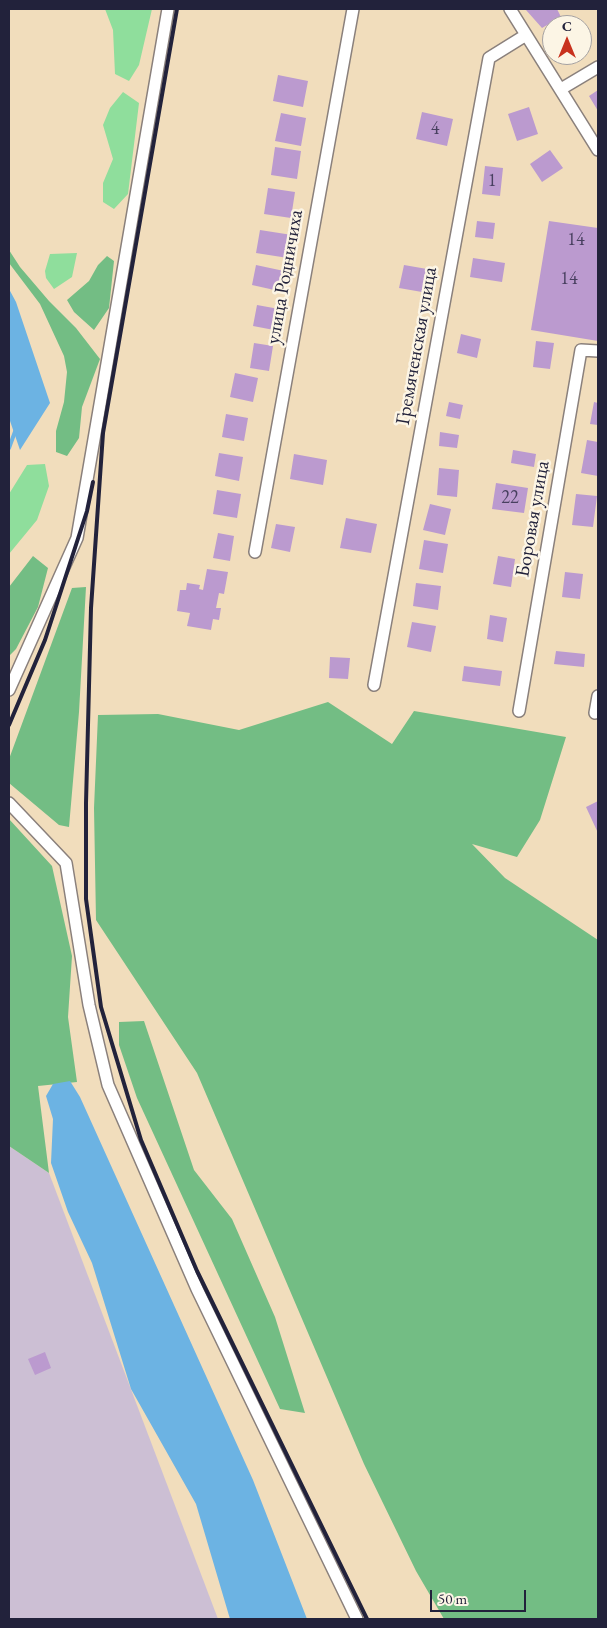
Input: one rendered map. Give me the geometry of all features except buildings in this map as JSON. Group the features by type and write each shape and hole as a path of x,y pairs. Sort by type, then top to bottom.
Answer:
{"street":[{"path":"9,690 77,538 168,9"},
{"name":"улица Родничиха","path":"255,552 353,9"},
{"path":"510,9 598,150"},
{"name":"Гремяченская улица","path":"374,685 489,58 526,35"},
{"path":"561,89 598,67"},
{"name":"Боровая улица","path":"519,711 581,350 598,351"},
{"path":"595,712 598,696"},
{"path":"9,803 66,863 89,1005 108,1085 197,1289 357,1619"}],"shaded area":[{"path":"9,1146 49,1173 218,1619 9,1619"}],"green space":[{"path":"105,9 152,9 139,65 129,81 115,74 113,30"},
{"path":"123,92 139,103 128,194 114,209 103,202 103,183 113,159 103,125 110,108"},
{"path":"9,250 20,267 49,301 76,328 100,359 82,407 79,438 67,456 56,452 56,431 64,402 67,372 64,356 40,304 9,263"},
{"path":"77,253 72,277 54,289 46,278 45,271 50,254"},
{"path":"107,256 114,261 109,308 94,330 74,312 67,300 89,281 98,265"},
{"path":"45,464 49,486 37,520 9,554 9,494 27,465"},
{"path":"33,556 48,568 38,607 16,649 9,656 9,587"},
{"path":"86,587 79,712 69,827 59,825 9,783 9,759 72,588"},
{"path":"328,702 392,744 414,711 566,737 540,820 517,857 472,844 505,878 598,940 598,1619 444,1619 416,1571 364,1464 197,1073 96,920 94,808 98,715 158,714 239,730"},
{"path":"9,819 52,866 72,956 68,1017 77,1082 38,1086 49,1173 9,1146"},
{"path":"144,1021 194,1170 232,1219 275,1317 305,1413 280,1409 137,1098 119,1045 119,1022"}],"water":[{"path":"9,289 16,302 50,403 20,450 9,418"},
{"path":"70,1081 80,1097 253,1480 307,1619 230,1619 196,1504 131,1389 92,1263 68,1212 51,1163 53,1119 46,1096 53,1084"}],"waterway":[{"path":"9,448 16,429"}],"railway":[{"path":"177,9 103,433 91,608 86,803 86,899 101,1007 141,1140 197,1271 367,1619"},
{"path":"9,725 45,640 87,511 93,482"}]}
